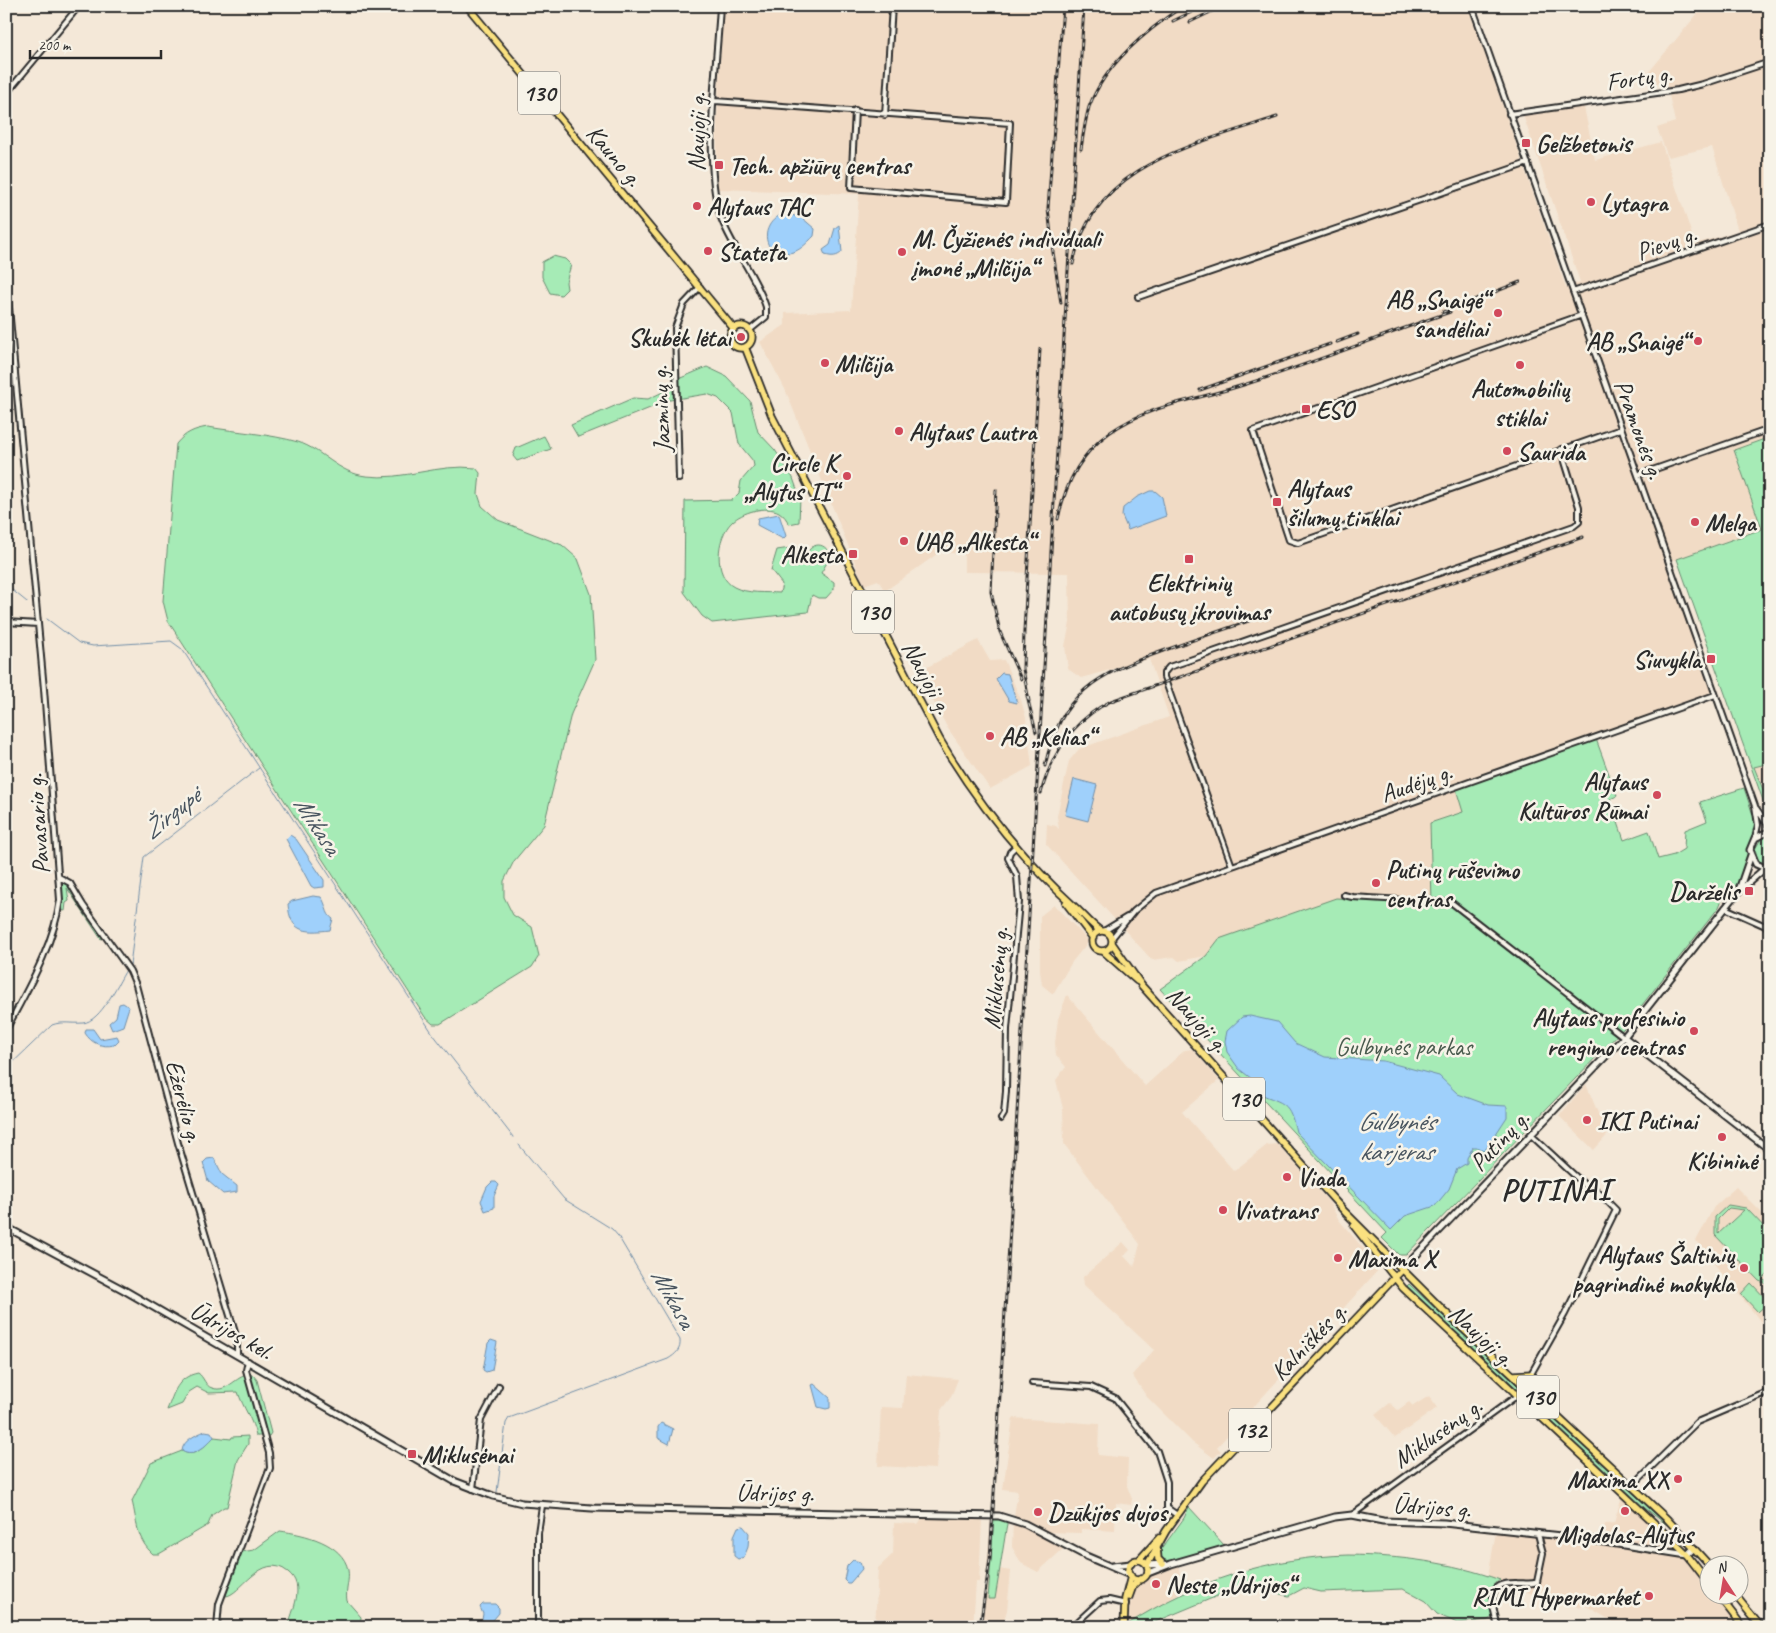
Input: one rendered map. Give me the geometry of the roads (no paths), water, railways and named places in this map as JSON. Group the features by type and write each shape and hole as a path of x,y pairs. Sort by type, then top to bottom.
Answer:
{"main road":[{"name":"Kauno g.","path":"466,6 734,329"},
{"path":"734,329 742,326 750,330 751,340 745,347"},
{"name":"130","path":"734,329 730,338 733,344 738,347 745,347"},
{"name":"Naujoji g.","path":"745,347 772,416 929,722 972,790 1016,846 1061,895 1093,938"},
{"path":"1755,838 1770,830"},
{"name":"Putinų g.","path":"1738,892 1755,838"},
{"path":"1751,855 1756,864 1767,870"},
{"name":"Putinų g.","path":"1402,1270 1624,1037 1738,892 1767,870"},
{"name":"Naujoji g.","path":"1061,895 1103,931"},
{"path":"1093,938 1096,933 1103,931"},
{"name":"130","path":"1103,931 1112,941"},
{"name":"130","path":"1093,938 1094,947 1103,951"},
{"path":"1103,951 1108,948 1112,941"},
{"name":"Naujoji g.","path":"1112,941 1142,986"},
{"name":"Naujoji g.","path":"1103,951 1142,986 1345,1212 1402,1270 1632,1486 1701,1556"},
{"path":"1624,1037 1770,1150"},
{"name":"Naujoji g.","path":"1345,1212 1403,1288 1519,1394 1687,1555 1698,1569"},
{"name":"Ūdrijos kel.","path":"6,1227 124,1290 436,1471"},
{"name":"Kalniškės g.","path":"1139,1560 1166,1531 1202,1482 1402,1270"},
{"path":"1514,1375 1531,1374 1534,1394"},
{"name":"Ūdrijos g.","path":"436,1471 474,1489 507,1500 542,1506 999,1516 1025,1524 1130,1575"},
{"name":"Ūdrijos g.","path":"1148,1573 1171,1564 1335,1517 1352,1515 1383,1521 1444,1523 1596,1540 1687,1555"},
{"name":"Kalniškės g.","path":"1147,1565 1166,1531"},
{"path":"1158,1546 1157,1556 1163,1564"},
{"path":"1687,1555 1694,1548"},
{"path":"1126,1604 1134,1586 1148,1573 1147,1565 1139,1560"},
{"name":"132","path":"1131,1564 1139,1560"},
{"path":"1109,1566 1131,1564 1124,1627"},
{"name":"Ūdrijos g.","path":"1147,1565 1171,1564"},
{"path":"1130,1575 1140,1579"},
{"path":"1727,1606 1743,1627"},
{"path":"1744,1606 1761,1627"}],"street":[{"path":"6,94 79,6"},
{"name":"Naujoji g.","path":"720,6 713,174 718,206 724,224 766,307 766,317 750,330"},
{"path":"885,115 892,6"},
{"name":"Pramonės g.","path":"1472,6 1755,806"},
{"name":"Fortų g.","path":"1510,114 1678,90 1703,84 1770,62"},
{"path":"715,100 855,110 885,115 1010,123 1006,202 850,188 855,110"},
{"path":"1138,297 1528,163"},
{"name":"Pievų g.","path":"1574,292 1770,224"},
{"name":"Pavasario g.","path":"6,275 38,624 60,900 53,929 29,986 6,1030"},
{"name":"Jazminų g.","path":"679,479 675,328 684,304 700,287"},
{"path":"1582,315 1253,431 1289,540 1298,543 1621,428"},
{"path":"1638,475 1770,429"},
{"path":"1232,866 1164,678 1164,672 1169,667 1574,526 1579,522 1579,508 1560,449"},
{"path":"6,622 38,624"},
{"name":"Audėjų g.","path":"1103,931 1114,927 1156,893 1715,695"},
{"path":"1755,806 1770,830"},
{"path":"1755,806 1758,825 1755,838"},
{"name":"Miklusėnų g.","path":"1001,1119 1004,1114 1008,1010 1019,902 1017,876 1008,858 1010,852 1016,846"},
{"name":"Ežerėlio g.","path":"59,877 70,883 83,905 130,971 136,985 178,1143 237,1339 236,1354"},
{"path":"1344,894 1352,897 1452,903 1624,1037"},
{"path":"1725,908 1770,928"},
{"name":"Audėjų g.","path":"1112,941 1134,911"},
{"path":"1531,1135 1586,1186 1596,1190 1616,1210 1564,1314 1531,1374"},
{"path":"217,1627 220,1604 270,1468 269,1453 246,1370 248,1362"},
{"path":"1032,1383 1091,1387 1102,1390 1115,1398 1157,1451 1167,1482 1167,1508 1177,1516"},
{"path":"474,1489 481,1420 499,1386"},
{"path":"1632,1486 1697,1422 1770,1391"},
{"name":"Miklusėnų g.","path":"1352,1515 1519,1394"},
{"path":"538,1627 538,1533 542,1506"},
{"path":"1498,1627 1493,1591 1504,1584 1537,1582 1543,1553 1538,1534"},
{"path":"1072,1627 1100,1601 1109,1600 1126,1604"}],"water":[{"path":"784,214 801,217 815,229 814,236 809,241 800,249 791,253 772,250 768,245 767,234 770,224 774,219"},
{"path":"839,225 842,252 834,256 825,255 823,250 830,245 835,228"},
{"path":"1150,491 1155,491 1162,497 1166,516 1128,530 1122,516 1123,508 1137,497"},
{"path":"779,514 786,536 783,539 757,525 758,518"},
{"path":"1002,673 1008,674 1017,703 1009,701 996,679"},
{"path":"1074,779 1097,785 1088,821 1065,815"},
{"path":"290,835 296,839 324,880 324,887 314,888 311,886 286,839"},
{"path":"313,896 321,897 330,917 333,919 330,930 313,931 300,929 292,920 288,904 292,901"},
{"path":"123,1003 129,1007 123,1026 112,1030 109,1023 116,1017 119,1004"},
{"name":"Gulbynės karjeras","path":"1250,1016 1277,1022 1295,1043 1325,1057 1383,1061 1439,1076 1458,1094 1488,1105 1507,1106 1507,1117 1486,1149 1483,1151 1473,1147 1467,1158 1467,1163 1457,1169 1449,1189 1435,1206 1405,1216 1391,1230 1296,1132 1291,1115 1285,1105 1258,1093 1252,1079 1239,1069 1227,1052 1225,1041 1227,1031 1242,1017"},
{"path":"86,1029 93,1029 100,1039 117,1036 119,1040 114,1045 105,1046 97,1044 87,1037"},
{"path":"214,1158 222,1174 237,1186 237,1192 223,1194 208,1181 203,1163 207,1159"},
{"path":"492,1182 496,1182 499,1185 494,1196 494,1208 485,1211 481,1201 487,1187"},
{"path":"491,1340 497,1342 492,1370 486,1372 483,1370 488,1343"},
{"path":"814,1384 830,1398 830,1408 818,1407 812,1385"},
{"path":"661,1423 673,1429 669,1444 658,1438 658,1427"},
{"path":"205,1431 211,1432 214,1437 195,1452 186,1453 182,1451 187,1441"},
{"path":"743,1526 749,1533 748,1547 744,1557 738,1559 734,1556 734,1536 738,1527"},
{"path":"853,1560 860,1562 862,1569 850,1583 847,1583 844,1580 847,1566"},
{"path":"483,1604 495,1604 499,1608 499,1613 488,1626 481,1625 483,1614 480,1607"}],"waterway":[{"name":"Mikasa","path":"6,585 27,602"},
{"name":"Mikasa","path":"47,619 79,643 93,646 171,641 182,649 433,1034 513,1137"},
{"name":"Žirgupė","path":"130,965 144,857 259,768"},
{"name":"Žirgupė","path":"6,1069 52,1025 90,1021 108,1001 126,970"},
{"name":"Mikasa","path":"497,1492 506,1423 509,1418 668,1359 680,1346 680,1340 618,1236 612,1229 564,1199 519,1145"},
{"name":"Žirgupė","path":"6,1350 11,1364 6,1381"}],"railway":[{"path":"1053,252 1048,208 1063,6"},
{"path":"980,1627 990,1559 1084,6"},
{"path":"1081,149 1089,107 1105,77 1141,38 1183,6"},
{"path":"1173,21 1204,6"},
{"path":"1190,22 1223,6"},
{"path":"1073,264 1084,230 1101,203 1124,181 1151,163 1181,149 1277,117"},
{"path":"1052,246 1061,303"},
{"path":"1443,312 1520,282"},
{"path":"1058,519 1065,494 1082,460 1099,441 1124,424 1173,404 1267,377 1450,312"},
{"path":"1337,342 1358,334"},
{"path":"1200,390 1330,344"},
{"path":"1029,701 1023,669 1024,631 1040,349"},
{"path":"996,490 991,592 1000,632 1021,679"},
{"path":"1041,793 1051,764 1066,739 1086,718 1111,701 1583,537"},
{"path":"1045,766 1052,741 1061,720 1072,703 1100,678 1139,660 1254,619"},
{"path":"1027,696 1036,732"}],"place":[{"name":"Gelžbetonis","path":"1526,143"},
{"name":"Tech. apžiūrų centras","path":"719,165"},
{"name":"Lytagra","path":"1591,202"},
{"name":"Alytaus TAC","path":"697,206"},
{"name":"Stateta","path":"708,251"},
{"name":"M. Čyžienės individuali įmonė „Milčija“","path":"902,252"},
{"name":"AB „Snaigė“ sandėliai","path":"1498,313"},
{"name":"Skubėk lėtai","path":"741,337"},
{"name":"AB „Snaigė“","path":"1698,341"},
{"name":"Milčija","path":"825,363"},
{"name":"Automobilių stiklai","path":"1520,365"},
{"name":"ESO","path":"1306,409"},
{"name":"Alytaus Lautra","path":"899,431"},
{"name":"Saurida","path":"1507,451"},
{"name":"Circle K „Alytus II“","path":"847,476"},
{"name":"Alytaus šilumų tinklai","path":"1277,502"},
{"name":"Melga","path":"1695,522"},
{"name":"UAB „Alkesta“","path":"904,541"},
{"name":"Alkesta","path":"853,554"},
{"name":"Elektrinių autobusų įkrovimas","path":"1189,559"},
{"name":"Siuvykla","path":"1711,659"},
{"name":"AB „Kelias“","path":"990,736"},
{"name":"Alytaus Kultūros Rūmai","path":"1657,795"},
{"name":"Putinų rūševimo centras","path":"1376,883"},
{"name":"Darželis","path":"1749,891"},
{"name":"Alytaus profesinio rengimo centras","path":"1694,1031"},
{"name":"IKI Putinai","path":"1587,1120"},
{"name":"Kibininė","path":"1722,1137"},
{"name":"Viada","path":"1287,1177"},
{"name":"Vivatrans","path":"1223,1210"},
{"name":"Maxima X","path":"1338,1258"},
{"name":"Alytaus Šaltinių pagrindinė mokykla","path":"1744,1268"},
{"name":"Miklusėnai","path":"412,1454"},
{"name":"Maxima XX","path":"1678,1479"},
{"name":"Migdolas-Alytus","path":"1625,1511"},
{"name":"Dzūkijos dujos","path":"1038,1512"},
{"name":"Neste „Ūdrijos“","path":"1156,1584"},
{"name":"RIMI Hypermarket","path":"1649,1596"}],"district":[{"name":"PUTINAI","path":"1556,1190"}],"park label":[{"name":"Gulbynės parkas","path":"1404,1046"}]}
